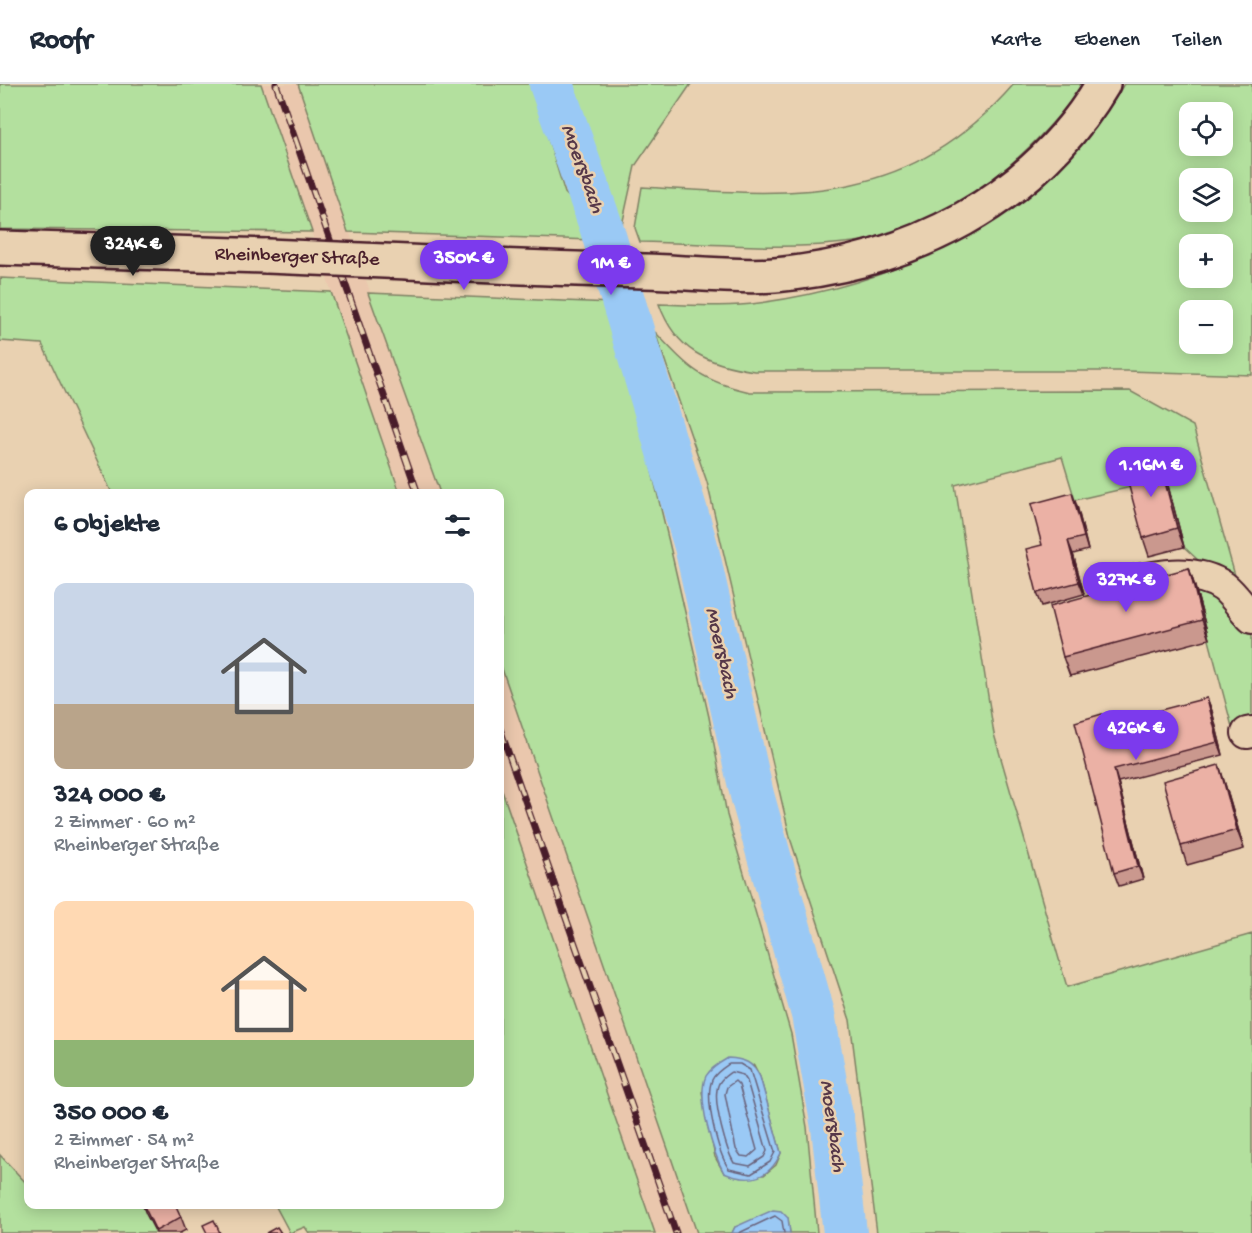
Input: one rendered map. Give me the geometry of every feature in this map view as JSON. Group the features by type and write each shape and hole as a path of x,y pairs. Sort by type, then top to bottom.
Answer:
{"main road":[{"name":"Rheinberger Straße","path":"0,248 773,275 839,267 923,239 976,212 1020,181 1074,128 1103,84"}],"lane":[{"path":"1108,588 1140,578 1199,575 1224,588 1252,618"}],"shaded area":[{"path":"261,84 298,84 439,489 399,489"},
{"path":"504,674 697,1233 655,1233 504,797"}],"green space":[{"path":"0,84 261,84 312,232 0,229"},
{"path":"298,84 531,84 565,193 584,213 593,240 348,232"},
{"path":"569,84 691,84 635,166 621,230"},
{"path":"1014,84 1084,84 1065,109 1022,154 974,193 919,222 863,241 828,245 774,246 640,242 635,228 642,187 748,192 797,191 844,186 888,174 931,154 973,125"},
{"path":"1124,84 1252,84 1252,375 1127,371 754,371 722,364 695,353 674,333 659,304 747,305 812,293 866,279 918,259 967,235 1014,205 1056,170 1093,130"},
{"path":"0,278 331,292 399,489 110,489 42,344 0,341"},
{"path":"368,293 613,303 617,313 614,332 633,393 669,542 709,717 727,815 791,1034 807,1127 817,1233 790,1233 788,1218 735,1227 732,1233 697,1233 504,675 504,489 439,489","holes":["754,1065 760,1077 781,1153 776,1165 764,1175 724,1173 715,1157 702,1092"]},
{"path":"655,332 687,364 707,378 750,392 1130,391 1193,426 1241,597 1219,571 1199,561 1184,547 1131,487 1075,500 1062,457 955,485 994,734 1067,987 1252,934 1252,1233 877,1233 850,1020 791,841 707,482"},
{"path":"1195,587 1230,607 1252,633 1252,723 1232,727"},
{"path":"504,797 655,1233 309,1233 305,1227 290,1233 277,1209 504,1209"},
{"path":"0,1155 24,1181 24,1209 163,1209 156,1233 0,1233"}],"water":[{"path":"728,1058 747,1062 760,1077 781,1153 771,1169 758,1177 742,1178 724,1173 707,1125 703,1098 706,1076"},
{"path":"773,1210 781,1211 788,1218 790,1233 732,1233 735,1227"}],"building":[{"path":"1159,459 1177,528 1143,538 1124,468"},
{"path":"1072,493 1084,537 1068,541 1079,582 1037,593 1026,549 1042,545 1031,504"},
{"path":"1189,568 1202,620 1063,657 1050,606"},
{"path":"1207,698 1218,742 1114,769 1138,866 1114,873 1075,722 1102,714 1106,729 1147,719 1145,714"},
{"path":"1219,765 1237,830 1181,846 1163,781"},
{"path":"145,1209 177,1209 181,1217 156,1231"},
{"path":"214,1220 220,1233 207,1233 203,1225"},
{"path":"277,1227 281,1233 266,1233"}],"waterway":[{"name":"Moersbach","path":"551,84 601,226 696,546 752,795 813,1014 833,1127 845,1233"}],"railway":[{"path":"276,84 416,489"},
{"path":"504,740 676,1233"}]}
